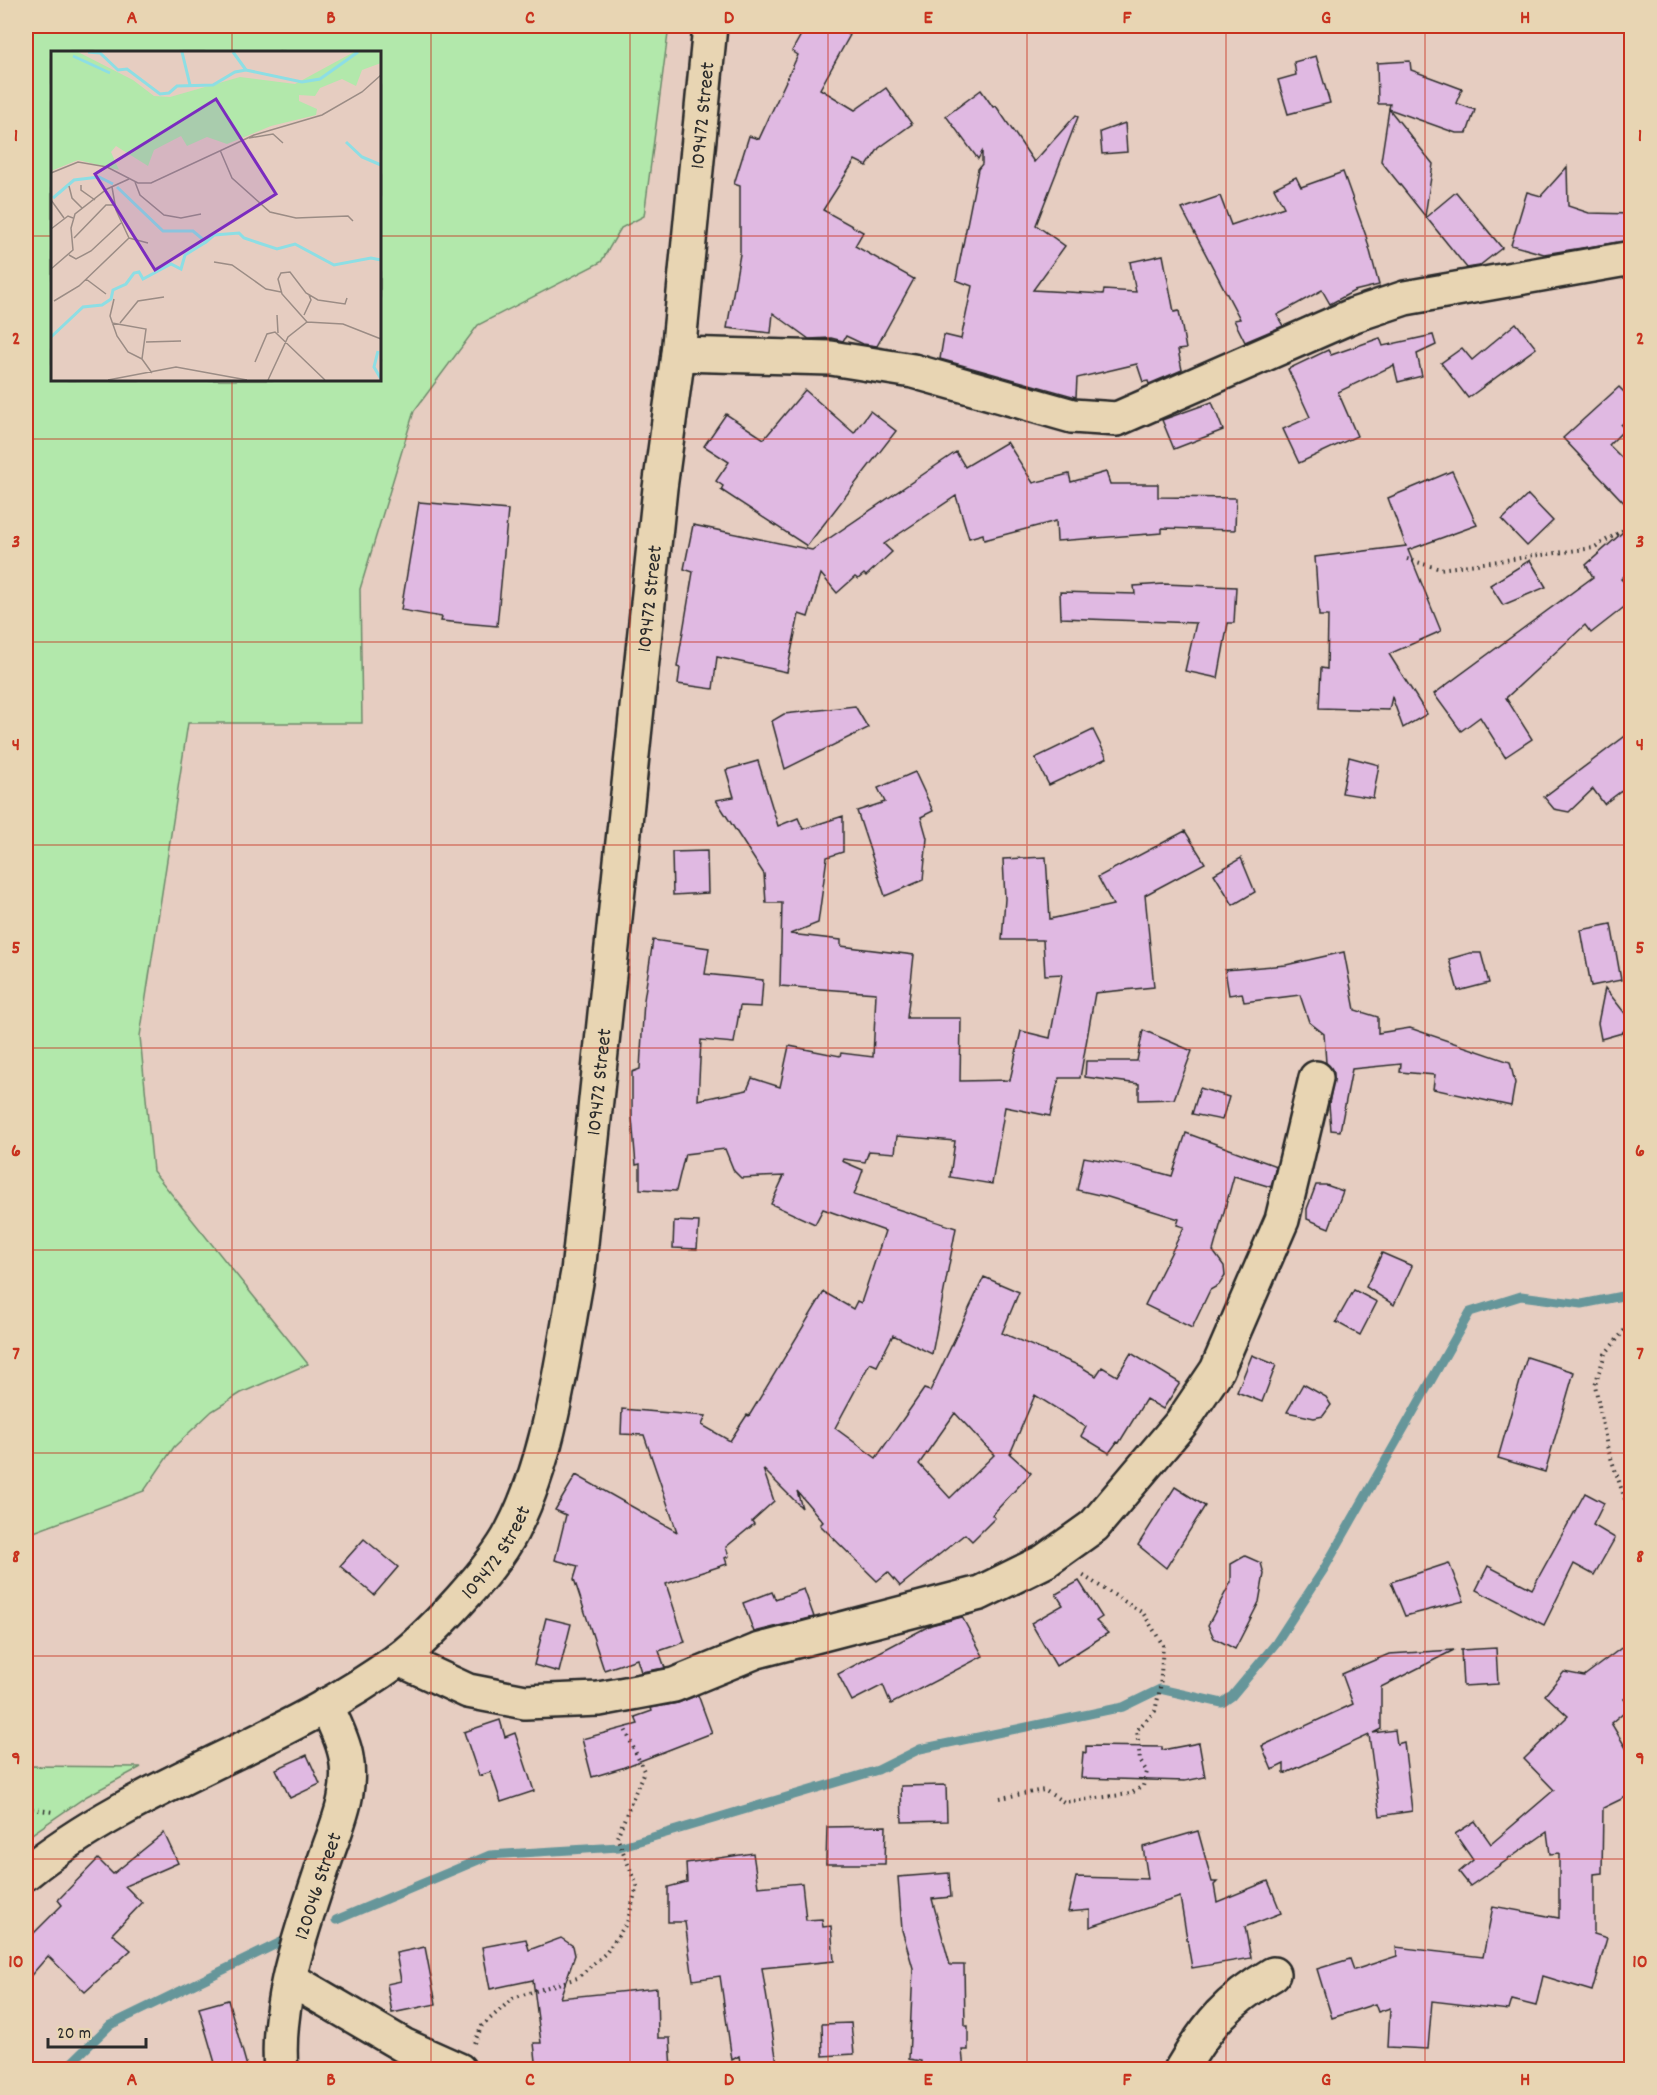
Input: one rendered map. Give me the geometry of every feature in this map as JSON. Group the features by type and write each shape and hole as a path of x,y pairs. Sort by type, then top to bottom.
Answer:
{"street":[{"name":"109472 Street","path":"26,1873 47,1856 104,1819 326,1705 399,1659 439,1623 477,1582 512,1531 538,1465 554,1398 578,1272 660,488 678,354 710,26"},
{"path":"678,354 831,358 913,371 1072,416 1117,419 1354,315 1405,298 1632,258"},
{"path":"399,1659 468,1691 525,1702 599,1699 674,1685 757,1651 980,1593 1052,1557 1094,1526 1182,1422 1217,1370 1281,1220 1316,1078"},
{"name":"120046 Street","path":"282,2070 281,2024 291,1979 307,1916 339,1823 348,1787 346,1757 326,1705"},
{"path":"1181,2070 1224,2007 1274,1974"},
{"path":"291,1979 403,2045 465,2059"}],"path":[{"path":"1407,559 1440,569 1593,548 1632,525"},
{"path":"1632,1253 1629,1264 1632,1271"},
{"path":"1632,1321 1605,1354 1595,1385 1607,1446 1632,1520"},
{"path":"1000,1798 1044,1790 1064,1802 1130,1794 1143,1786 1147,1772 1140,1761 1137,1730 1155,1711 1160,1689 1163,1646 1143,1613 1052,1557"},
{"path":"465,2059 483,2026 513,1998 577,1978 606,1953 627,1923 637,1886 617,1837 644,1771 622,1722 637,1692"}],"green space":[{"path":"26,26 669,26 644,216 621,228 601,262 478,325 414,411 360,589 362,723 188,723 140,1036 153,1171 308,1364 241,1393 212,1411 174,1447 144,1491 26,1535"},
{"path":"26,1766 141,1767 87,1796 26,1838"}],"building":[{"path":"806,26 834,26 850,35 820,89 855,110 886,88 912,124 879,148 867,166 855,160 823,210 863,232 855,246 914,279 877,346 863,344 846,336 843,341 831,338 809,339 773,313 771,333 727,328 740,254 740,186 734,184 749,136 759,139 798,55 792,51"},
{"path":"1316,56 1330,103 1288,114 1278,80 1296,75 1294,62"},
{"path":"1410,61 1411,70 1462,89 1456,103 1475,110 1467,133 1456,133 1389,109 1390,104 1378,104 1377,63"},
{"path":"981,90 993,107 996,106 1034,162 1076,115 1078,117 1036,225 1065,246 1033,290 1103,294 1104,290 1136,292 1130,262 1163,255 1174,312 1179,311 1186,349 1178,350 1182,370 1149,384 1148,381 1143,382 1137,364 1077,378 1076,397 940,359 944,335 961,339 972,286 956,280 978,169 982,164 982,152 978,159 946,116"},
{"path":"1389,109 1433,164 1425,216 1381,161"},
{"path":"1125,123 1127,152 1102,154 1100,132"},
{"path":"1567,167 1568,206 1589,213 1632,214 1632,240 1544,254 1511,245 1527,192 1541,196"},
{"path":"1343,172 1366,236 1379,285 1354,291 1330,304 1322,290 1277,315 1283,326 1245,342 1234,320 1240,319 1182,209 1220,196 1231,225 1284,207 1274,188 1296,177 1301,187"},
{"path":"1456,192 1502,248 1479,266 1467,268 1426,217"},
{"path":"1516,323 1536,348 1468,398 1441,363 1462,348 1472,360"},
{"path":"1433,335 1436,345 1417,354 1422,376 1398,382 1394,365 1338,392 1357,436 1299,463 1283,429 1310,417 1288,369 1328,350 1331,355 1380,338 1383,346"},
{"path":"1619,387 1632,400 1632,415 1621,425 1625,429 1609,445 1632,468 1632,511 1563,438"},
{"path":"805,390 854,433 870,411 896,431 807,546 721,490 723,486 716,481 729,462 704,446 726,414 764,439"},
{"path":"1212,402 1223,430 1174,449 1162,420"},
{"path":"1007,442 1033,483 1069,474 1071,482 1106,472 1110,484 1158,484 1158,497 1236,498 1235,530 1162,528 1162,533 1057,541 1056,521 984,540 983,534 969,538 956,496 884,544 892,552 866,576 864,574 858,579 855,577 837,593 821,574 808,617 799,614 787,672 717,657 713,689 678,684 680,668 677,667 693,572 684,569 693,525 812,550 956,452 965,467"},
{"path":"1452,471 1477,525 1408,550 1441,631 1389,654 1427,714 1403,728 1392,697 1389,710 1319,708 1321,668 1327,669 1328,616 1319,616 1315,557 1406,546 1388,498"},
{"path":"1528,495 1553,521 1527,546 1502,520"},
{"path":"419,502 508,510 497,626 441,621 442,617 401,610"},
{"path":"1632,524 1632,569 1621,579 1632,590 1632,601 1591,633 1585,625 1506,698 1532,739 1505,757 1480,717 1461,731 1434,694 1593,577 1586,565"},
{"path":"1530,560 1546,587 1503,605 1490,585"},
{"path":"1164,584 1236,587 1234,623 1228,623 1218,678 1185,671 1196,623 1061,618 1060,592 1135,594 1134,586"},
{"path":"855,706 868,728 785,769 772,721 784,714"},
{"path":"1093,730 1107,758 1049,785 1035,758"},
{"path":"1632,731 1632,783 1604,804 1593,789 1569,812 1554,809 1544,797"},
{"path":"1349,757 1379,765 1373,798 1342,793"},
{"path":"758,761 778,826 798,818 803,829 843,816 843,852 827,857 818,923 790,934 841,940 841,946 914,955 907,1018 961,1018 960,1081 1010,1080 1021,1031 1050,1038 1062,974 1045,975 1043,940 1002,940 1005,899 1003,859 1046,857 1050,919 1113,905 1098,877 1185,831 1205,863 1145,895 1154,987 1095,993 1080,1078 1059,1078 1050,1116 1005,1107 992,1184 950,1177 955,1141 897,1136 895,1153 869,1151 865,1162 843,1159 842,1161 863,1170 854,1195 956,1228 932,1354 893,1335 877,1366 870,1363 835,1428 876,1458 924,1389 930,1391 984,1277 1019,1292 1002,1333 1080,1366 1096,1376 1102,1367 1117,1376 1131,1353 1180,1383 1163,1409 1146,1399 1119,1443 1117,1442 1109,1453 1081,1436 1086,1427 1035,1395 1010,1454 1031,1473 992,1515 995,1518 972,1541 965,1534 900,1586 888,1572 877,1581 820,1525 823,1522 797,1491 802,1508 763,1469 774,1501 752,1521 754,1524 726,1547 729,1556 725,1558 727,1564 666,1584 685,1642 659,1651 665,1668 641,1672 637,1659 604,1670 574,1579 578,1566 555,1560 566,1515 555,1510 576,1475 677,1532 644,1435 621,1434 622,1409 706,1416 702,1425 730,1441 747,1415 749,1416 824,1292 853,1309 857,1301 861,1303 885,1231 823,1209 815,1224 771,1204 784,1176 741,1178 734,1171 725,1149 685,1154 676,1191 640,1189 640,1164 636,1165 632,1118 632,1072 640,1069 644,1000 653,940 709,948 705,974 763,980 761,1007 740,1006 734,1043 701,1040 698,1100 747,1090 752,1078 780,1087 789,1046 840,1056 841,1053 873,1057 876,993 780,986 782,903 766,903 764,874 716,800 734,797 726,770","holes":["955,1413 994,1455 950,1498 919,1464"]},
{"path":"915,772 933,811 921,817 927,838 923,880 885,896 857,811 885,802 878,788"},
{"path":"707,851 708,893 673,895 672,852"},
{"path":"1241,858 1255,892 1233,905 1214,874"},
{"path":"1611,924 1621,980 1591,986 1581,930"},
{"path":"1344,952 1355,1010 1378,1017 1378,1033 1410,1028 1510,1062 1515,1083 1511,1106 1433,1089 1435,1075 1400,1072 1401,1064 1352,1069 1340,1131 1331,1130 1329,1104 1334,1073 1326,1063 1324,1034 1309,1022 1300,995 1244,1002 1242,993 1229,995 1225,970 1286,965"},
{"path":"1470,953 1481,953 1489,983 1458,991 1449,959"},
{"path":"1605,988 1631,1021 1622,1033 1601,1039 1598,1023"},
{"path":"1143,1030 1192,1051 1174,1099 1139,1100 1139,1084 1085,1077 1086,1061 1137,1061"},
{"path":"1200,1088 1229,1097 1222,1120 1192,1114"},
{"path":"1186,1133 1276,1166 1271,1187 1234,1176 1213,1251 1224,1266 1225,1276 1219,1285 1210,1290 1192,1328 1145,1305 1184,1227 1177,1225 1179,1219 1077,1190 1084,1157 1139,1167 1172,1176"},
{"path":"1316,1185 1326,1185 1343,1191 1329,1228 1307,1219 1307,1209"},
{"path":"674,1221 699,1222 697,1249 673,1248"},
{"path":"1382,1253 1412,1266 1394,1305 1366,1287"},
{"path":"1354,1290 1377,1302 1360,1335 1336,1322"},
{"path":"1252,1355 1276,1365 1262,1402 1237,1392"},
{"path":"1527,1357 1574,1372 1545,1472 1498,1458"},
{"path":"1303,1384 1326,1397 1331,1405 1323,1416 1314,1418 1287,1412"},
{"path":"1175,1487 1205,1506 1166,1568 1138,1545"},
{"path":"1585,1493 1604,1503 1593,1525 1615,1538 1594,1575 1574,1564 1544,1625 1476,1590 1488,1566 1532,1589"},
{"path":"364,1539 398,1567 374,1595 340,1566"},
{"path":"1245,1556 1261,1563 1264,1574 1259,1602 1235,1649 1214,1638 1208,1625 1231,1582 1231,1564"},
{"path":"1449,1563 1464,1601 1405,1616 1391,1582"},
{"path":"1079,1581 1102,1617 1096,1621 1108,1633 1056,1666 1031,1623 1063,1605 1056,1594"},
{"path":"804,1589 814,1617 754,1632 743,1603 772,1592 775,1599"},
{"path":"962,1617 983,1656 891,1704 883,1685 852,1701 838,1674 931,1625"},
{"path":"546,1618 571,1624 559,1672 534,1665"},
{"path":"1632,1640 1632,1694 1624,1699 1630,1707 1611,1723 1632,1758 1632,1794 1603,1808 1602,1873 1594,1874 1594,1934 1607,1938 1592,1991 1543,1976 1536,2006 1512,2000 1509,2010 1432,2001 1428,2049 1388,2047 1390,2008 1378,2012 1375,2004 1332,2018 1317,1969 1350,1959 1354,1970 1397,1956 1396,1947 1483,1957 1493,1906 1559,1918 1559,1853 1550,1854 1547,1832 1470,1886 1459,1872 1473,1860 1455,1834 1475,1821 1491,1844 1554,1790 1524,1759 1568,1716 1545,1695 1564,1672 1584,1676"},
{"path":"1496,1648 1498,1684 1463,1686 1461,1650"},
{"path":"1454,1650 1381,1687 1381,1729 1373,1733 1395,1730 1397,1744 1404,1742 1412,1811 1380,1816 1369,1735 1284,1774 1284,1764 1272,1770 1262,1746 1353,1704 1342,1674 1389,1654"},
{"path":"698,1695 712,1733 622,1768 592,1777 582,1739 638,1724 635,1717 652,1711 651,1708 678,1703"},
{"path":"500,1720 505,1737 515,1733 534,1791 501,1802 491,1772 479,1776 464,1732"},
{"path":"1199,1743 1205,1777 1185,1781 1081,1778 1083,1752 1086,1753 1086,1746 1162,1747 1162,1750"},
{"path":"307,1755 320,1784 290,1798 276,1769"},
{"path":"946,1785 947,1821 902,1822 901,1786"},
{"path":"886,1826 885,1864 826,1864 827,1827"},
{"path":"1198,1831 1212,1882 1217,1882 1214,1885 1217,1902 1268,1881 1281,1913 1245,1927 1251,1958 1192,1968 1180,1897 1090,1927 1090,1910 1068,1912 1076,1877 1148,1879 1143,1847"},
{"path":"164,1833 178,1863 125,1886 142,1903 112,1934 131,1950 85,1992 48,1956 26,1981 26,1941 62,1905 58,1900 98,1859 113,1874"},
{"path":"753,1853 758,1887 802,1883 806,1920 822,1919 823,1927 831,1926 834,1961 762,1968 777,2063 741,2069 739,2056 732,2060 720,1976 693,1980 685,1922 668,1922 668,1887 687,1882 686,1863"},
{"path":"949,1873 951,1897 932,1899 950,1965 964,1965 965,2026 968,2026 968,2050 962,2050 964,2070 920,2070 921,2061 909,2059 913,1968 902,1930 898,1877"},
{"path":"561,1938 573,1946 575,1955 560,1998 657,1988 658,2038 670,2038 672,2070 598,2070 598,2065 537,2070 534,2043 541,2043 533,1980 490,1989 482,1947 526,1939 529,1950"},
{"path":"425,1947 436,2004 392,2013 387,1984 401,1981 396,1953"},
{"path":"228,2000 248,2070 217,2070 199,2008"},
{"path":"851,2023 854,2054 823,2056 822,2024"}],"waterway":[{"path":"336,1920 490,1855 619,1847 878,1770 920,1749 1123,1707 1160,1689 1222,1703 1232,1696 1276,1643 1324,1569 1470,1312 1521,1296 1582,1304 1632,1294"},
{"path":"64,2070 110,2025 285,1940"}]}
